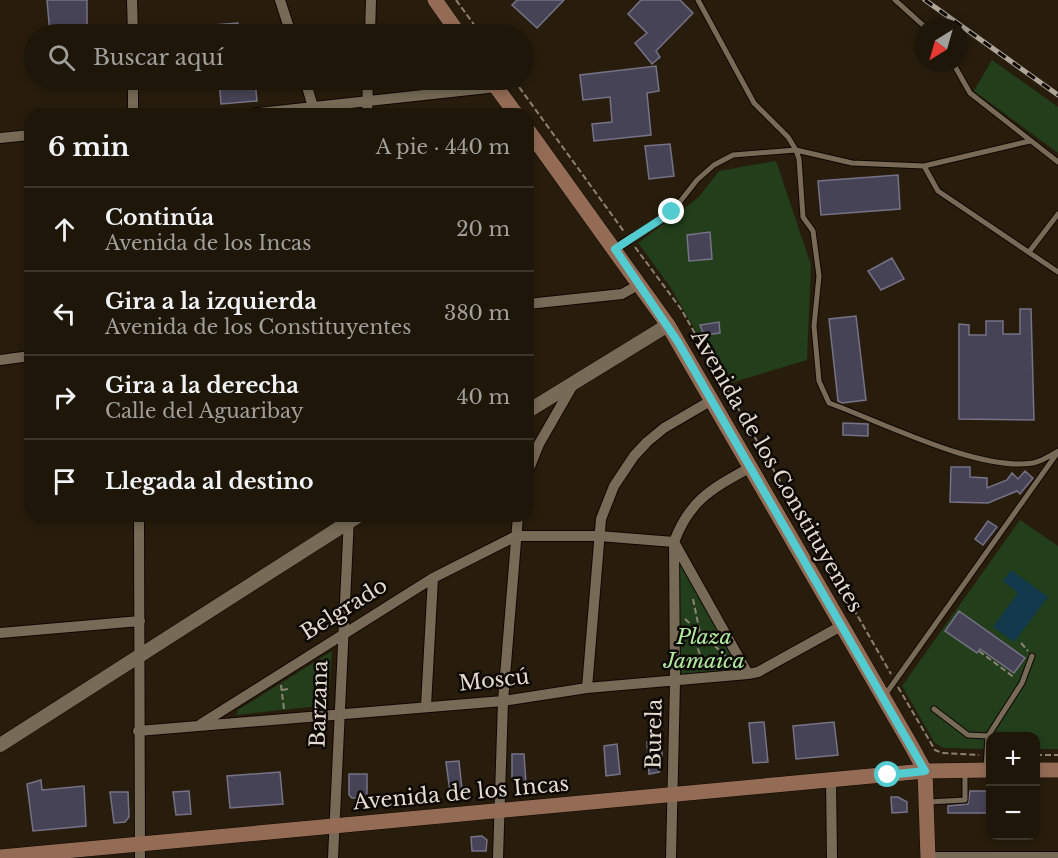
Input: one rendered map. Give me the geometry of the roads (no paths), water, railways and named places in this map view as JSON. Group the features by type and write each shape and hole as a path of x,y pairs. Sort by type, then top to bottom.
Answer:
{"main road":[{"path":"435,0 452,24"},
{"path":"499,90 512,108"},
{"name":"Avenida de los Constituyentes","path":"534,138 668,325 925,771 928,857"},
{"name":"Avenida de los Incas","path":"0,857 140,851 335,826 925,771 965,770 986,765"},
{"path":"1040,770 1058,770"}],"street":[{"path":"132,0 133,24"},
{"path":"280,0 288,24"},
{"path":"370,24 371,0"},
{"path":"133,90 133,108"},
{"path":"308,90 313,107"},
{"path":"367,108 368,90"},
{"path":"304,108 445,90"},
{"path":"0,138 24,136"},
{"path":"615,249 633,237"},
{"path":"534,303 622,294 640,284"},
{"path":"534,407 668,325"},
{"path":"0,360 24,357"},
{"path":"534,456 574,382"},
{"path":"587,688 599,536 607,502 634,456 664,428 712,400"},
{"name":"Burela","path":"671,858 675,682 674,542 680,526 699,499 709,490 751,467"},
{"path":"139,522 140,851"},
{"path":"0,744 346,522"},
{"name":"Barzana","path":"333,858 342,633 352,522"},
{"path":"498,858 503,701 517,522"},
{"path":"516,536 599,536 674,542 748,674"},
{"name":"Belgrado","path":"198,725 433,578 516,536"},
{"path":"426,706 433,578"},
{"path":"0,633 140,621"},
{"name":"Moscú","path":"138,731 503,701 587,688 748,674 758,672 843,626"},
{"path":"831,780 832,858"},
{"path":"928,857 1058,857"}],"lane":[{"path":"698,0 753,103 788,137 799,159 803,217 813,231 819,276 814,326 819,381 829,402 943,447 999,462 1035,463 1058,452"},
{"path":"895,0 915,18"},
{"path":"958,72 970,93 1058,162"},
{"path":"633,237 672,212 697,180 722,159 733,155 796,150 852,163 924,166 1030,141"},
{"path":"924,166 938,191 1058,272"},
{"path":"1029,252 1058,214"},
{"path":"884,697 1058,452"},
{"path":"991,732 1022,684 1032,656"},
{"path":"934,709 968,735 986,736"},
{"path":"927,802 965,800 965,770"}],"water":[{"path":"1011,570 1048,597 1014,642 993,627 1018,593 1003,581"}],"railway":[{"path":"925,0 1058,95"}],"park label":[{"name":"Plaza Jamaica","path":"704,649"}]}
